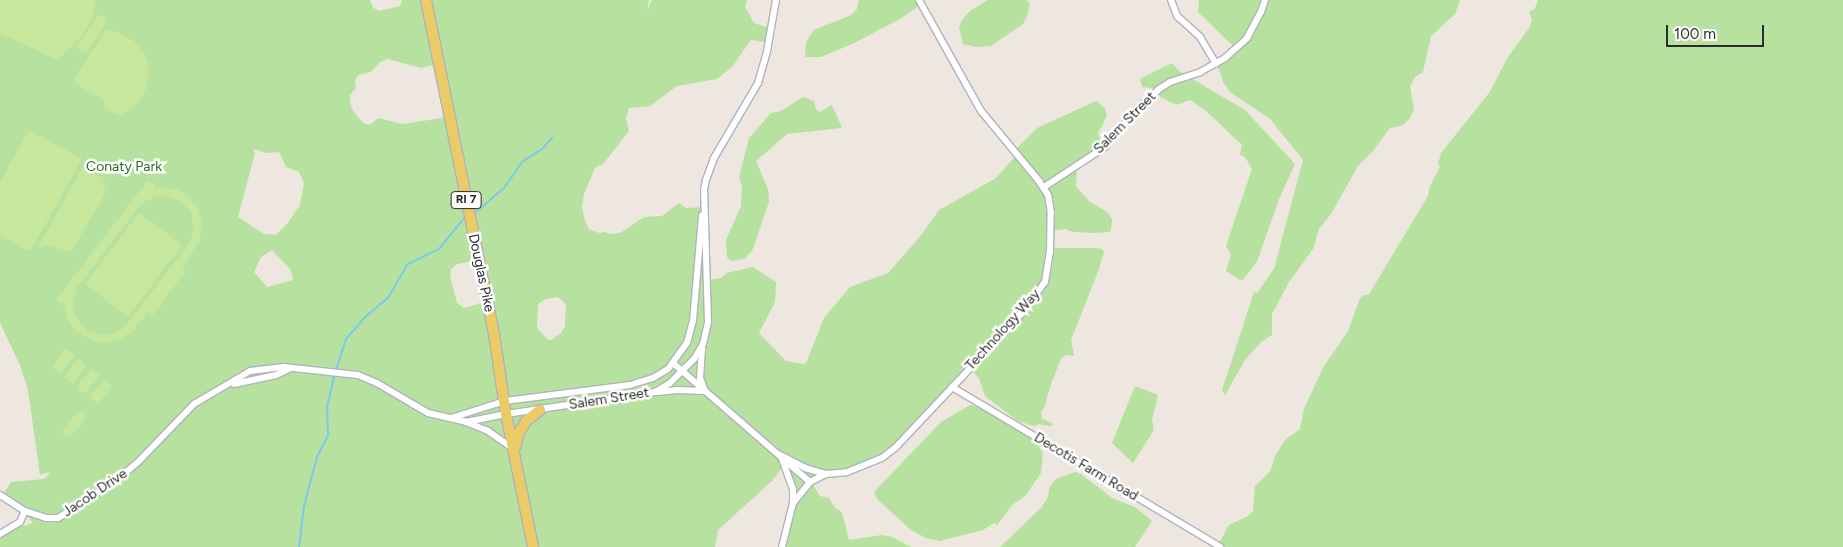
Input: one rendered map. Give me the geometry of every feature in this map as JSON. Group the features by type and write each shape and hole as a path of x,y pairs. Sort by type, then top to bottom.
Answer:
{"main road":[{"name":"Douglas Pike","path":"426,0 494,334 506,414 515,450 533,547"},
{"path":"515,450 518,434 526,421 540,410"}],"street":[{"name":"Salem Street","path":"506,414 655,392 670,383 682,372 703,344 708,322 704,190 709,170 761,74 776,0"},
{"name":"Technology Way","path":"826,474 858,470 889,454 1023,312 1044,282 1050,252 1052,213 1044,187 981,111 919,0"},
{"path":"1171,0 1177,16 1200,37 1216,64"},
{"name":"Salem Street","path":"1044,187 1105,146 1145,100 1159,89 1170,82 1216,64 1247,38 1262,12 1265,0"},
{"name":"Salem Street","path":"505,401 630,385 652,378 673,363 687,343 693,321 696,270 704,207"},
{"path":"703,344 700,378 706,391"},
{"path":"673,363 810,482"},
{"name":"Jacob Drive","path":"0,495 25,511 46,518 58,518 113,484 138,462 194,404 230,385 250,371 292,367 358,375 377,383 428,413 466,422 488,431 515,450"},
{"name":"Decotis Farm Road","path":"952,387 1220,547"},
{"path":"655,392 677,390 706,391"},
{"path":"448,419 505,401"},
{"name":"Jacob Drive","path":"466,422 506,414"},
{"path":"780,455 805,468 826,474"},
{"path":"780,455 793,489 793,502 782,547"},
{"path":"793,502 810,482 826,474"},
{"path":"0,534 20,522 25,511"}],"green space":[{"name":"Conaty Park","path":"0,0 370,0 373,8 380,11 400,6 402,0 649,0 647,11 652,0 747,0 745,7 754,23 770,28 767,42 751,40 732,67 717,79 677,86 650,106 629,108 626,118 629,131 603,164 595,168 584,194 582,207 589,229 609,234 620,233 644,217 662,216 679,203 686,208 702,207 705,280 721,278 727,273 753,267 776,282 775,302 759,333 786,361 803,364 806,363 824,318 850,287 888,273 919,238 939,210 996,178 1016,156 1014,151 1037,128 1096,101 1105,108 1107,116 1098,133 1103,148 1077,165 1076,186 1090,202 1107,212 1112,219 1111,230 1110,232 1095,233 1072,232 1066,229 1050,231 1051,248 1095,248 1102,249 1104,252 1071,340 1074,356 1066,355 1061,359 1041,412 1042,419 1054,424 1050,426 1039,424 1034,426 1018,421 985,396 979,378 970,369 891,451 870,464 822,477 813,485 820,496 829,498 835,508 842,512 849,540 882,535 892,537 911,547 784,547 797,498 781,456 781,469 773,480 718,530 715,547 0,547 0,533 33,523 15,503 3,495 11,482 44,479 49,472 40,475 28,390 20,365 0,323","holes":["388,59 421,68 438,64 449,117 402,124 378,118 370,125 363,123 353,111 350,95 356,88 355,81 358,75 371,72 380,62","253,149 266,153 279,152 286,167 299,172 304,183 300,205 287,224 276,235 264,234 238,217 255,153","272,250 291,270 293,280 267,287 254,272 261,257","478,260 486,302 464,308 457,303 450,276 451,269 457,264","558,297 566,304 565,326 561,333 551,340 547,339 537,328 538,304 546,299"]},
{"path":"0,0 96,0 93,16 82,36 57,60 0,33"},
{"path":"859,0 919,0 920,5 902,18 852,44 821,57 805,57 806,42 814,30 851,15 857,9"},
{"path":"988,0 1027,0 1030,4 1027,17 1023,24 991,46 976,47 963,44 959,27 962,20 970,11"},
{"path":"1199,0 1460,0 1455,14 1431,36 1423,72 1416,76 1410,86 1414,109 1410,118 1403,125 1390,128 1372,152 1358,166 1331,214 1319,229 1313,249 1289,282 1272,314 1272,335 1261,342 1245,360 1225,395 1222,390 1254,292 1257,293 1274,269 1303,160 1270,119 1230,92 1223,82 1217,63 1236,49 1198,12"},
{"path":"1538,0 1843,0 1843,547 1217,547 1229,525 1248,516 1253,511 1255,486 1270,472 1275,456 1285,440 1300,429 1304,409 1324,366 1348,331 1359,301 1362,296 1369,294 1428,196 1430,186 1440,166 1438,164 1441,153 1489,93 1508,57 1529,28 1532,21 1529,12 1535,8"},
{"path":"100,14 108,18 86,54 76,48"},
{"path":"106,30 120,33 134,41 144,54 149,66 146,89 140,100 118,116 104,107 106,102 75,83 74,78"},
{"path":"1172,63 1179,71 1245,110 1295,164 1279,199 1257,262 1242,281 1226,271 1231,254 1226,246 1252,169 1245,157 1240,155 1242,145 1205,110 1190,100 1176,105 1160,97 1158,89 1142,87 1140,79"},
{"path":"803,97 814,101 819,112 832,105 842,128 787,134 756,161 768,189 769,202 752,251 744,259 731,261 727,257 726,240 741,206 742,186 739,177 749,138 771,113 781,111"},
{"path":"29,130 82,159 30,252 0,235 0,182"},
{"path":"83,167 105,179 103,184 106,192 71,252 47,245 38,247"},
{"path":"148,180 155,185 153,188 176,189 191,199 199,210 202,222 200,240 182,268 186,271 152,316 148,312 131,333 119,340 105,343 92,341 74,330 67,318 64,305 56,300","holes":["164,195 182,202 191,213 194,228 190,242 125,327 116,333 105,335 89,331 81,325 75,315 73,305 76,289 141,204 154,197"]},
{"path":"139,213 182,245 128,317 85,284"},
{"path":"66,348 75,355 60,373 52,367"},
{"path":"79,359 87,365 73,384 64,377"},
{"path":"91,369 100,375 85,394 77,387"},
{"path":"104,379 112,386 98,404 89,397"},
{"path":"1135,386 1158,395 1152,420 1154,430 1133,463 1112,443"},
{"path":"970,405 984,408 1035,439 1043,454 1041,473 1025,496 1012,505 997,525 994,523 983,530 940,541 926,538 911,530 878,500 874,492 941,422"},
{"path":"82,411 86,414 84,417 86,418 71,436 67,437 63,434 63,430 78,412"},
{"path":"1075,472 1081,474 1112,498 1135,507 1152,521 1135,547 1000,547 1042,507 1048,497 1049,488 1056,479"}],"waterway":[{"path":"475,213 504,188 522,162 542,149 552,138"},
{"path":"337,367 346,339 364,318 388,298 408,264 439,249 464,218"},
{"path":"299,547 304,506 317,457 328,435 327,407 334,377"}]}
